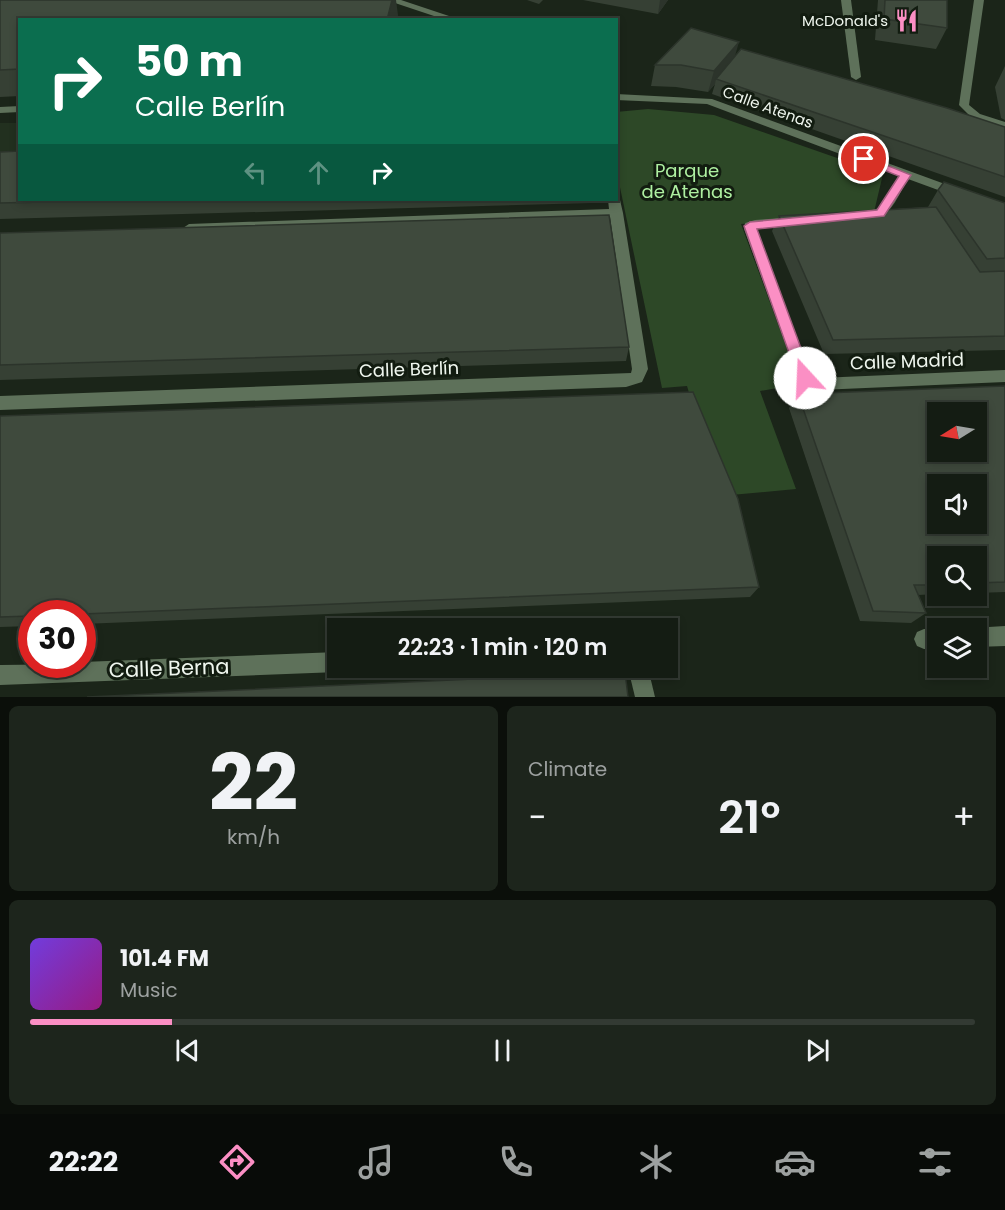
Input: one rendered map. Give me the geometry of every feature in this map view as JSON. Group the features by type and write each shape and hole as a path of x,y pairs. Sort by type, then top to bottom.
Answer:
{"street":[{"path":"391,0 438,18"},
{"path":"846,0 856,77"},
{"path":"979,0 964,105 967,111 1005,125"},
{"name":"Calle Atenas","path":"618,97 708,101 972,198"},
{"path":"0,110 18,110"},
{"path":"854,217 880,214 905,175"},
{"path":"178,228 616,206"},
{"name":"Calle Berlín","path":"0,403 614,381 637,378 640,369 616,206"},
{"name":"Calle Madrid","path":"810,220 750,226 805,378 819,384 1005,376"},
{"path":"987,637 1005,636"},
{"name":"Calle Berna","path":"0,675 327,662"},
{"path":"640,678 645,697"}],"shaded area":[{"path":"0,123 18,123 18,164 0,165"}],"green space":[{"name":"Parque de Atenas","path":"648,109 714,115 883,174 874,212 741,224 800,384 760,391 796,489 720,496 687,386 662,388 618,178 618,112"}],"building":[{"path":"0,0 392,0 388,18 18,18 18,69 0,70"},
{"path":"885,0 947,0 947,28 884,19"},
{"path":"691,28 739,42 714,71 681,65 655,65"},
{"path":"741,49 1005,127 1005,177 716,79"},
{"path":"18,151 18,201 89,201 0,203 0,152"},
{"path":"944,182 1005,203 1005,258 987,259 938,190"},
{"path":"936,207 980,272 1005,271 1005,336 833,340 779,216"},
{"path":"609,215 629,347 0,365 0,233"},
{"path":"1005,386 1005,582 987,583 987,546 927,546 927,585 914,585 926,613 873,611 798,394"},
{"path":"693,392 738,499 759,587 96,613 96,600 18,600 18,616 0,617 0,416"},
{"path":"496,678 626,678 628,697 87,697"}],"place":[{"name":"McDonald's","path":"906,20"}],"route":[{"path":"805,378 750,226 880,214 905,175 864,159"}]}
